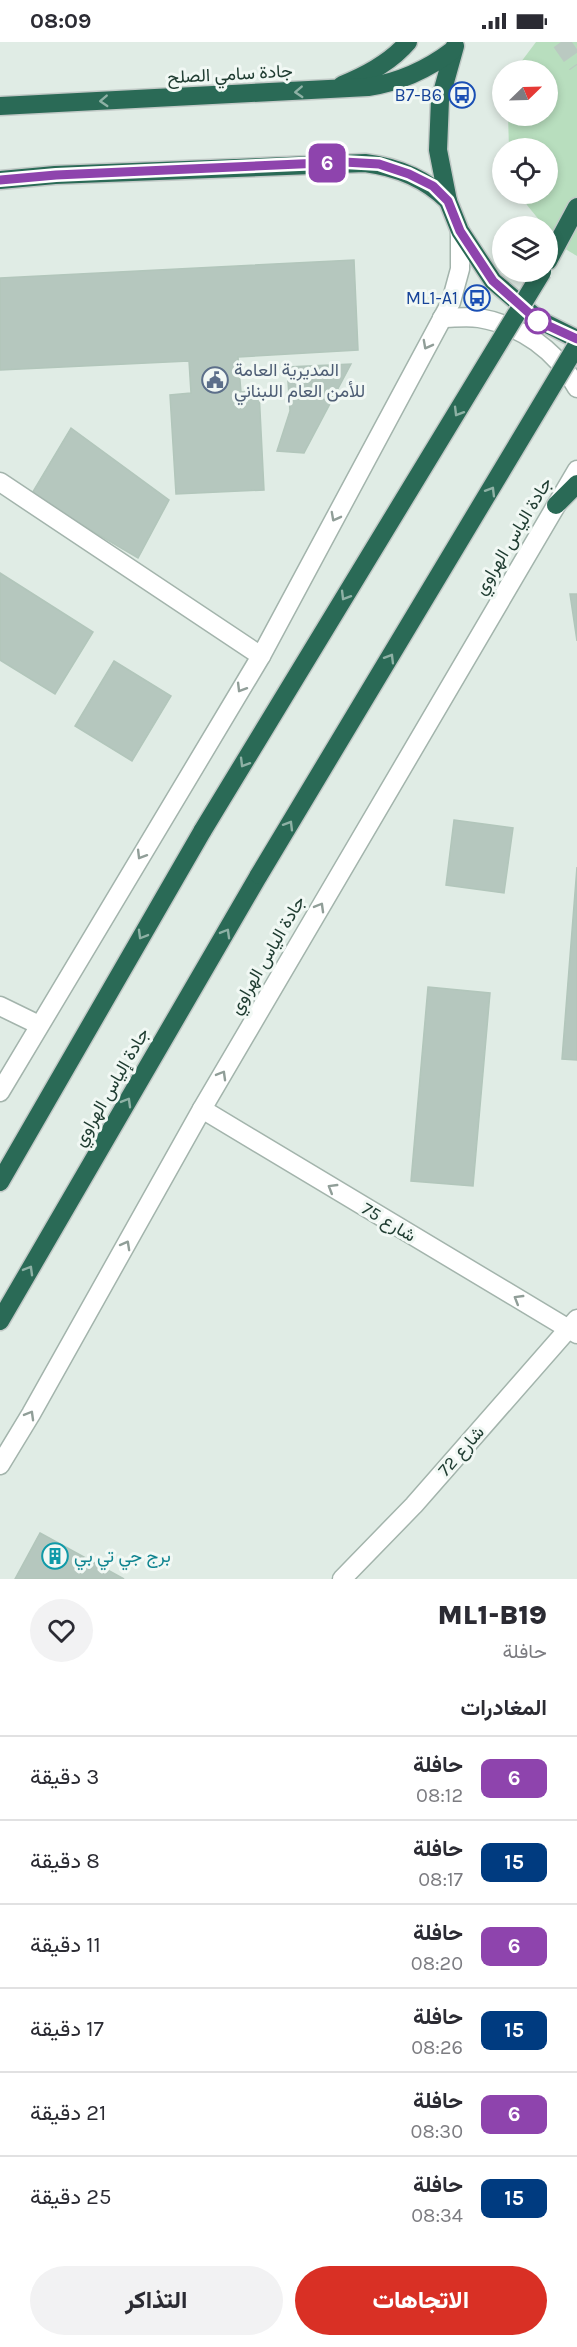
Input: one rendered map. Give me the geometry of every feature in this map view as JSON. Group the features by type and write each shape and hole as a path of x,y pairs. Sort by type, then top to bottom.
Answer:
{"highway":[{"path":"326,91 373,70 408,42"},
{"path":"455,46 440,100 438,150 448,201 460,231 493,281 538,321 577,339"},
{"name":"جادة سامي الصلح","path":"0,106 326,91 368,87 404,79 435,64 455,46"},
{"path":"0,180 56,175 364,163 379,164 409,174 433,186 448,201"},
{"path":"558,242 577,207"},
{"path":"0,1182 203,830 536,282"},
{"name":"جادة إلياس الهراوي","path":"0,1321 259,875 577,345"},
{"path":"555,505 577,484"}],"street":[{"path":"0,1092 261,656 451,302 460,268 460,231"},
{"path":"442,318 478,318 513,328 544,347 569,374 577,388"},
{"name":"جادة الياس الهراوي","path":"0,1465 202,1109 577,470"},
{"path":"0,482 261,656"},
{"path":"0,1006 39,1025"},
{"name":"شارع 75","path":"202,1109 574,1328"},
{"name":"شارع 72","path":"342,1579 414,1505 574,1328"}],"green space":[{"path":"536,42 577,42 577,256 558,243 558,216 536,216 527,204 558,204 558,138 509,138 508,126 558,126 558,60 522,60"}],"building":[{"name":"المديرية العامة للأمن العام اللبناني","path":"354,260 358,350 238,357 241,392 259,391 264,490 176,494 170,395 191,393 189,361 0,370 0,278"},
{"path":"351,364 304,453 277,451 290,411 287,367"},
{"path":"71,428 169,500 138,558 31,495"},
{"path":"0,573 93,632 55,694 0,660"},
{"path":"570,594 577,594 577,641"},
{"path":"114,661 171,696 132,761 75,726"},
{"path":"454,820 513,828 504,893 446,885"},
{"path":"577,867 577,1060 562,1059"},
{"path":"428,987 490,993 473,1186 411,1181"},
{"name":"برج جي تي بي","path":"40,1533 124,1579 15,1579"}],"tunnel":[{"path":"561,42 577,65"}],"bus line":[{"name":"6","path":"0,180 56,175 344,162 379,164 409,174 433,186 448,201 460,231 493,281 538,321 577,339"}],"place":[{"name":"B7-B6","path":"462,95"},
{"name":"ML1-A1","path":"477,298"},
{"name":"المديرية العامة للأمن العام اللبناني","path":"215,380"},
{"name":"برج جي تي بي","path":"55,1556"}]}
